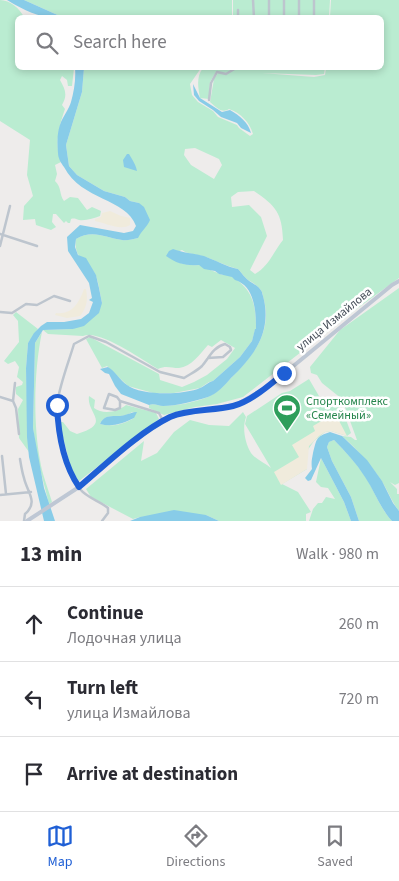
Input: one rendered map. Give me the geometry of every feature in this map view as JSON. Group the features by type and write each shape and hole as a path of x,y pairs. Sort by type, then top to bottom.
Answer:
{"main road":[{"name":"улица Измайлова","path":"25,521 39,514 79,487 114,457 163,421 180,414 236,406 269,386 399,281"}],"street":[{"path":"253,0 254,15"},
{"path":"268,0 269,15"},
{"path":"284,0 284,15"},
{"path":"299,0 299,15"},
{"path":"314,0 314,15"},
{"path":"238,10 238,15"},
{"path":"209,100 211,83 217,72 226,74 233,70"},
{"path":"0,246 1,234 10,206"},
{"path":"1,234 37,246"},
{"path":"0,312 12,313 26,304 37,305 54,296 70,301"},
{"path":"102,521 108,513 107,507 90,498 79,487 73,477 63,449 58,420 57,405 74,344 89,336 106,342 160,372 184,378 200,368 208,358 219,345 225,344 230,347 231,350 223,357 208,358"},
{"path":"14,384 13,401 16,408 19,434"},
{"path":"120,402 120,408 115,410 104,408 109,394 117,397 120,402 159,413 163,421"},
{"path":"0,397 13,401"},
{"path":"2,456 6,494"},
{"path":"20,459 24,481 31,492 33,503 25,514 23,520 25,521"},
{"path":"0,495 31,492"}],"green space":[{"path":"0,0 14,6 23,15 15,15 15,70 74,70 72,86 68,86 67,80 62,76 60,80 65,92 62,105 65,109 59,129 58,142 61,162 55,165 57,174 55,181 59,186 64,201 70,197 78,198 87,210 92,207 101,211 100,216 84,220 71,219 70,223 66,221 64,223 56,214 53,214 52,222 56,227 51,230 36,225 35,219 23,220 24,206 33,196 27,175 30,140 0,121"},
{"path":"24,0 232,0 232,15 58,15"},
{"path":"233,0 330,0 329,15 233,15"},
{"path":"331,0 399,0 399,278 243,397 164,415 149,408 149,405 174,405 208,397 223,386 247,361 259,343 263,333 266,312 262,292 238,269 182,250 167,256 182,264 199,265 221,275 230,275 249,292 254,305 256,329 252,341 240,357 213,381 200,388 174,393 153,393 128,386 107,366 102,368 86,339 90,337 159,374 160,380 182,387 207,375 227,359 235,348 221,340 212,347 208,345 195,360 183,367 158,369 121,346 100,337 48,334 43,330 73,329 102,303 96,276 79,256 76,239 94,234 124,240 138,238 139,203 104,191 77,175 69,166 66,145 82,92 84,70 200,70 190,84 192,95 218,117 237,125 250,136 253,134 252,130 241,116 229,109 221,110 210,102 214,79 218,73 228,73 216,72 210,82 209,99 200,98 198,79 202,70 325,70 324,74 316,75 262,73 314,77 325,75 326,70 384,70 384,15 330,15","holes":["195,148 219,159 222,165 214,179 191,165 184,155 185,149","254,191 268,201 279,217 283,240 268,263 255,274 250,270 267,236 261,217 249,205 232,207 231,197 238,192"]},
{"path":"399,288 399,483 395,485 390,482 397,489 397,494 399,494 399,511 372,468 342,436 357,440 342,399 322,383 317,375 311,373 310,367 340,330"},
{"path":"16,312 38,329 28,343 26,368 29,452 19,438 18,409 23,400 16,394 16,387 22,385 23,382 17,377 19,367 15,361 8,364 4,361 19,342 18,321 13,315"},
{"path":"42,332 37,363 35,413 41,465 52,502 49,504 37,457 33,428 35,343"},
{"path":"309,379 326,408 336,402 345,417 351,433 347,436 331,431 325,432 314,441 307,451 307,469 282,484 298,492 311,512 306,514 306,521 219,521 206,515 140,517 133,519 91,497 86,489 144,441 141,461 157,453 174,432 190,420 209,425 229,426 243,412 246,417 245,421 244,431 251,453 271,468 245,424 247,416 282,393 290,391"},
{"path":"89,396 95,400 94,408 98,410 110,412 126,405 156,413 159,419 79,481 72,472 59,422 63,422 70,431 77,434 94,426 96,422 89,402","holes":["133,412 134,418 117,425 100,424 105,418 123,416"]},
{"path":"334,440 365,476 392,521 359,521 351,497 332,461 327,447 329,442"},
{"path":"321,458 344,502 351,521 309,521 313,509 318,503 322,503 326,497 335,499 328,488 321,487 316,482"}],"sand":[{"path":"110,211 130,218 130,225 118,227 95,221 95,219 101,217 102,213"},
{"path":"84,289 86,289 87,297 84,310 80,316 67,318 55,315 56,313 71,310 80,299"},
{"path":"335,413 347,436 331,431 319,436 309,446 307,469 281,485 274,472 299,457 292,445 315,431 313,426"}],"water":[{"path":"7,0 24,0 58,15 42,15 21,8"},
{"path":"75,70 84,70 82,92 66,145 69,166 77,175 104,191 139,203 144,207 150,220 138,238 124,240 94,234 76,239 75,247 78,255 86,258 96,275 102,303 99,313 84,326 73,329 43,330 35,343 33,428 44,488 55,521 44,521 29,457 27,437 26,368 28,343 34,333 47,322 81,319 89,313 93,302 89,300 92,298 89,283 68,251 67,237 80,225 124,233 133,231 136,226 131,217 123,210 81,187 72,178 59,159 57,145 59,129 71,102"},
{"path":"193,84 200,98 222,112 230,110 246,122 251,133 241,128 237,123 221,117 199,101 194,95"},
{"path":"129,154 135,164 137,171 124,167 123,160"},
{"path":"173,249 204,256 238,269 262,292 266,312 265,323 259,343 247,361 215,394 203,399 180,404 149,405 121,394 109,374 100,369 108,367 127,385 142,391 174,393 193,390 213,381 240,357 252,341 256,329 253,300 242,283 232,277 204,269 199,265 178,263 166,256"},
{"path":"137,412 134,418 121,423 113,425 100,424 102,420 108,417"},
{"path":"330,432 342,436 367,460 382,481 399,511 399,521 392,521 362,472 334,440 329,442 327,447 332,461 351,497 359,521 351,521 344,502 321,458 311,480 308,481 305,478 312,469 313,453 317,439"},
{"path":"174,510 206,515 219,521 130,521"}],"place":[{"name":"Спорткомплекс «Семейный»","path":"287,432"}],"route":[{"path":"57,405 63,449 73,477 79,487 114,457 168,418 180,414 236,406 269,386 284,373"}]}
